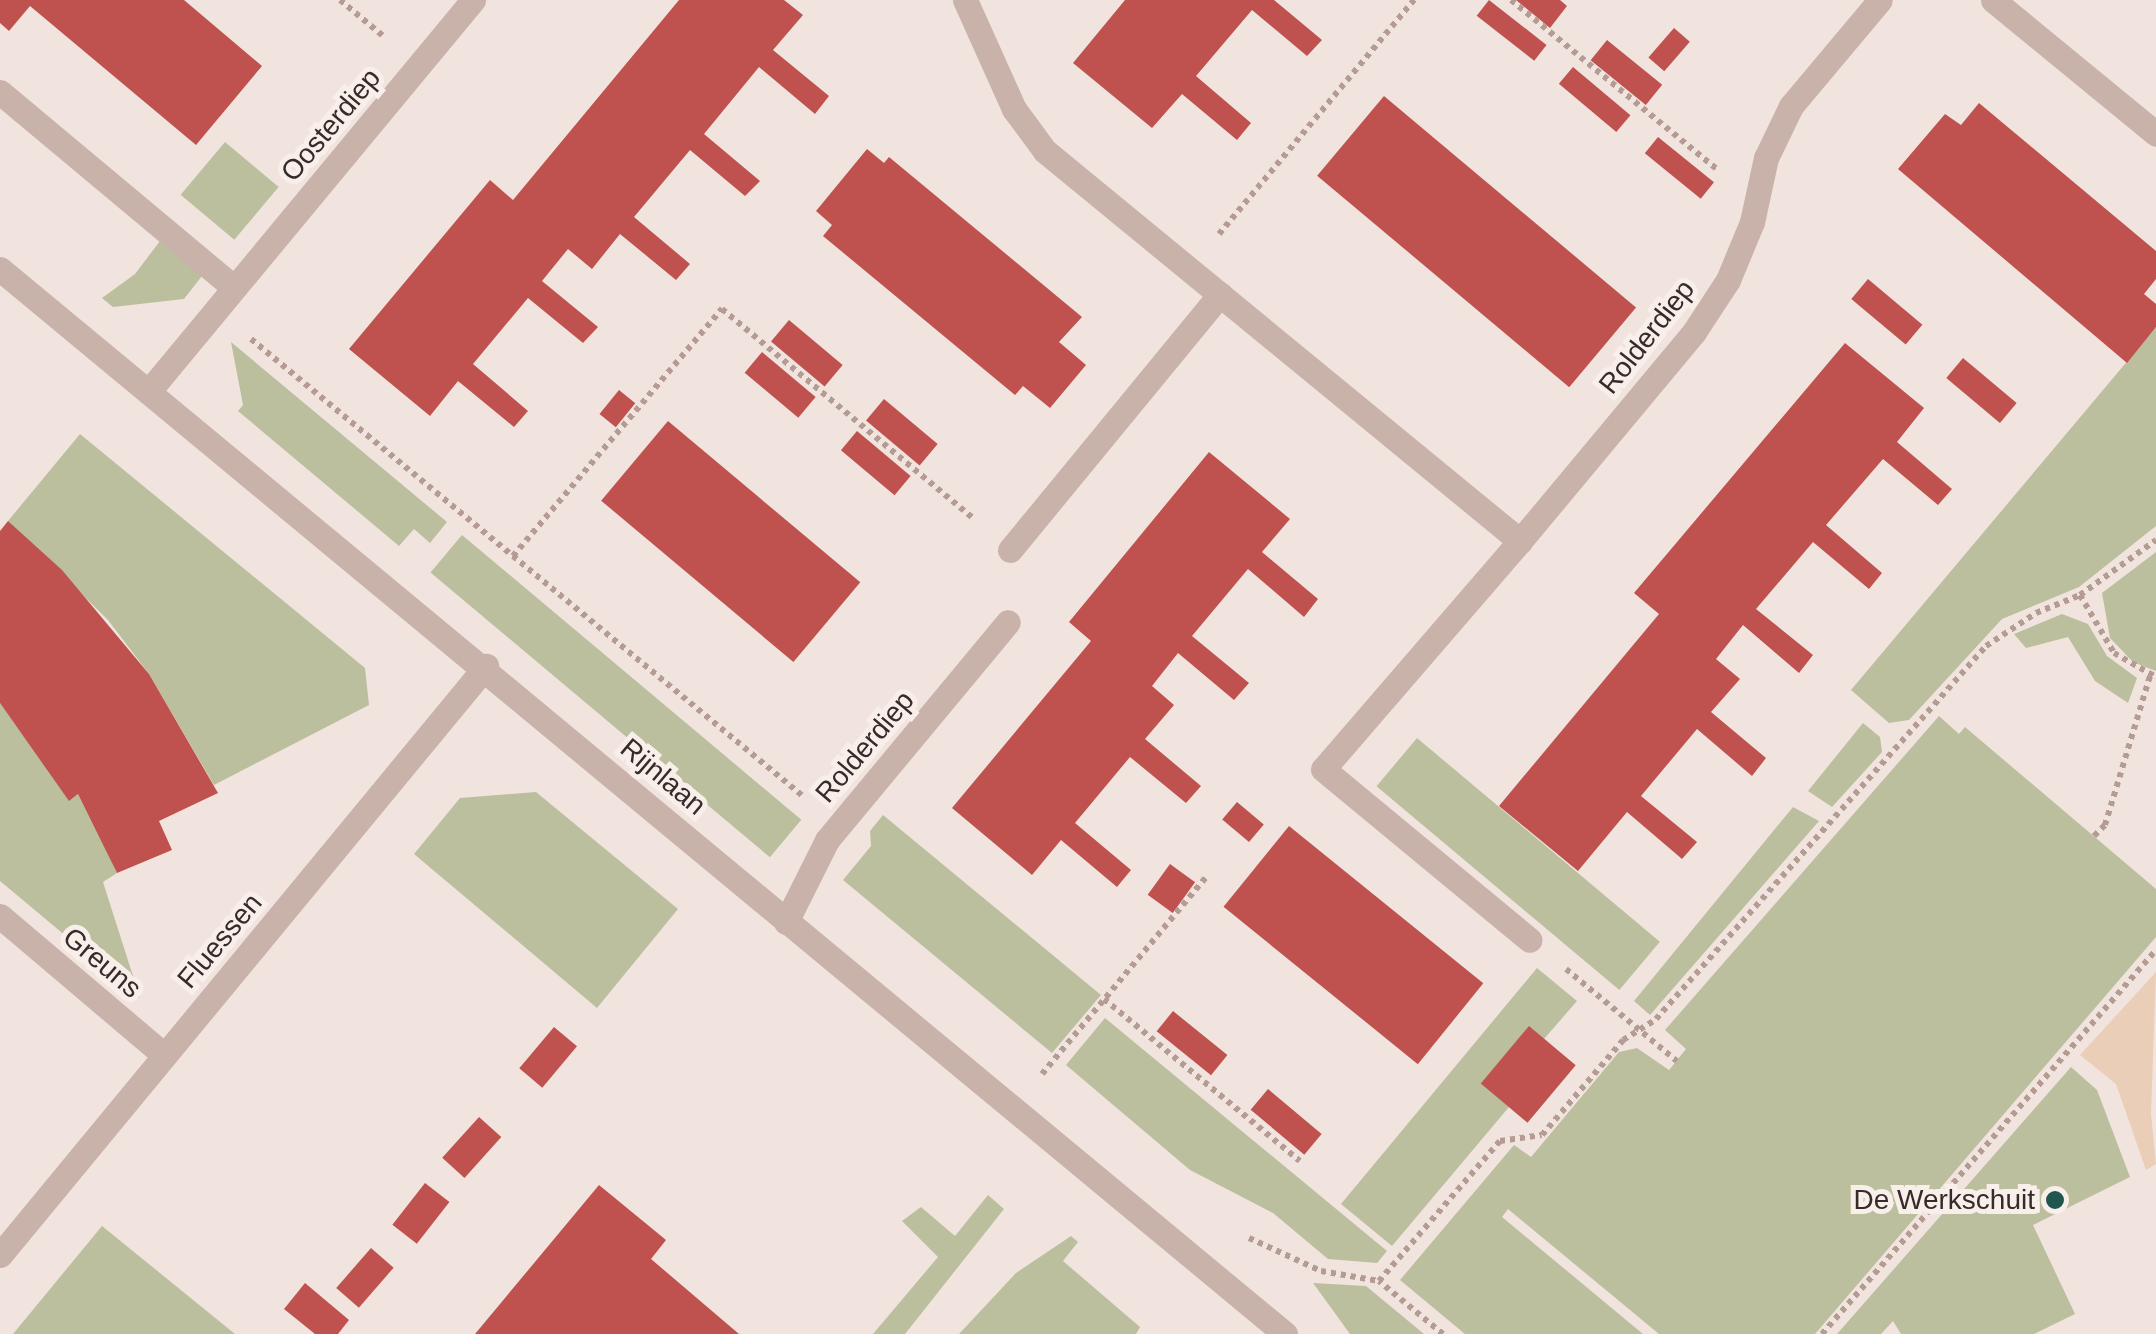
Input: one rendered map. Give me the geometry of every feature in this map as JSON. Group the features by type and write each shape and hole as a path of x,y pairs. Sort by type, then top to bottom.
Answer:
{"street":[{"name":"Oosterdiep","path":"149,391 473,0"},
{"name":"Rolderdiep","path":"1530,940 1323,768 1694,332 1728,280 1756,201 1766,158 1791,106 1880,0"},
{"path":"1993,0 2156,134"},
{"path":"972,3 1014,109 1046,151 1520,541"},
{"path":"0,92 234,288"},
{"name":"Rijnlaan","path":"0,270 486,666 786,922 1285,1334"},
{"path":"1010,550 1220,294"},
{"name":"Rolderdiep","path":"786,922 838,826 1008,622"},
{"name":"Fluessen","path":"0,1254 486,666"},
{"name":"Greuns","path":"0,916 164,1055"}],"path":[{"path":"1190,269 1414,0"},
{"path":"1512,0 1756,201"},
{"path":"513,556 722,309 1010,550"},
{"path":"216,310 838,826"},
{"path":"1442,1334 1379,1281 1500,1141 1542,1135 1622,1040 1656,1020 1986,646 2036,612 2080,595 2156,540"},
{"path":"2080,595 2114,654 2153,676 2106,825 2094,836"},
{"path":"1013,1110 1207,876"},
{"path":"1530,940 1677,1061"},
{"path":"1822,1334 2156,950"},
{"path":"1104,999 1300,1161"}],"green space":[{"path":"225,142 279,187 234,240 181,195"},
{"path":"160,241 202,276 184,299 113,307 102,298 135,274"},
{"path":"2156,327 2156,526 2079,587 2002,619 1909,720 1889,723 1851,690"},
{"path":"231,342 447,522 430,543 414,529 399,546 238,411 243,405"},
{"path":"80,434 365,668 369,705 214,785 149,674 108,620 8,521"},
{"path":"462,535 801,820 770,857 431,573"},
{"path":"2156,552 2156,671 2133,662 2110,638 2102,593"},
{"path":"2062,614 2088,624 2107,656 2137,678 2128,703 2095,681 2068,637 2026,648 2014,634"},
{"path":"0,703 70,800 78,794 104,845 117,873 103,882 140,998 0,881"},
{"path":"1939,716 1959,734 1965,727 2156,889 2156,937 1815,1334 1659,1334 1508,1209 1502,1217 1643,1334 1465,1334 1400,1280 1514,1145 1531,1157 1619,1052 1637,1048 1669,1070 1686,1049 1665,1030"},
{"path":"1863,723 1880,737 1882,752 1832,807 1808,791"},
{"path":"1417,738 1660,942 1619,990 1377,786"},
{"path":"536,792 678,909 597,1008 414,854 460,798"},
{"path":"1793,807 1819,821 1650,1015 1634,1001"},
{"path":"883,815 1101,995 1052,1053 843,880 871,846 870,831"},
{"path":"1537,968 1577,1001 1544,1039 1529,1027 1482,1083 1509,1107 1392,1246 1341,1204"},
{"path":"1105,1018 1387,1251 1377,1263 1328,1259 1273,1213 1190,1170 1066,1065"},
{"path":"2071,1067 2097,1090 2130,1177 2033,1225 2075,1314 2034,1334 1901,1334 1893,1321 1881,1334 1837,1334"},
{"path":"988,1195 1004,1209 905,1334 873,1334 938,1257 902,1221 921,1207 955,1236"},
{"path":"102,1226 235,1334 13,1334"},
{"path":"1071,1236 1078,1242 1063,1261 1140,1327 1136,1334 959,1334 1016,1273"},
{"path":"1313,1283 1366,1286 1424,1334 1350,1334"}],"sand":[{"path":"2156,972 2151,1114 2156,1164 2146,1170 2116,1084 2080,1055"}],"building":[{"path":"0,0 184,0 262,66 196,145 30,6 9,31 0,23"},
{"path":"679,0 784,0 803,15 773,50 829,96 815,114 759,67 704,134 760,181 745,196 690,150 634,217 690,264 676,280 620,234 592,269 568,249 542,281 598,327 583,343 528,298 473,364 528,411 514,427 458,381 430,416 349,349 490,180 513,200"},
{"path":"1125,0 1274,0 1322,40 1307,56 1252,10 1196,76 1251,123 1237,140 1182,94 1152,128 1073,63"},
{"path":"1489,0 1547,45 1534,61 1477,16"},
{"path":"1516,0 1560,0 1567,6 1550,28"},
{"path":"1674,28 1690,42 1664,71 1648,57"},
{"path":"1607,40 1662,85 1646,105 1591,60"},
{"path":"1573,67 1630,115 1616,132 1559,84"},
{"path":"1384,96 1636,307 1569,387 1317,176"},
{"path":"1979,103 2156,251 2156,279 2144,294 2156,304 2156,327 2127,363 1898,169 1945,114 1961,125"},
{"path":"1658,137 1714,182 1701,199 1645,153"},
{"path":"867,149 884,163 889,157 1082,317 1059,342 1086,365 1050,408 1023,386 1015,395 823,236 832,225 816,211"},
{"path":"1868,279 1922,325 1906,345 1851,299"},
{"path":"789,320 843,365 825,386 771,341"},
{"path":"1845,343 1924,408 1897,442 1952,489 1938,505 1883,459 1826,525 1882,573 1869,589 1813,542 1756,609 1813,655 1799,673 1743,625 1716,659 1740,679 1711,712 1766,758 1752,776 1697,729 1641,796 1697,842 1682,859 1627,812 1578,871 1499,806 1659,614 1634,593"},
{"path":"762,352 816,397 798,418 745,373"},
{"path":"1963,358 2017,403 2000,423 1946,378"},
{"path":"619,390 635,403 616,427 599,414"},
{"path":"884,399 938,444 920,465 866,420"},
{"path":"668,421 860,582 793,662 601,501"},
{"path":"857,431 911,476 895,495 841,450"},
{"path":"1209,452 1290,519 1262,552 1318,599 1304,617 1248,569 1192,636 1249,683 1234,700 1178,653 1152,686 1174,705 1145,739 1201,786 1186,803 1130,757 1075,823 1131,870 1117,887 1061,840 1032,875 952,808 1091,641 1069,622"},
{"path":"8,521 62,570 149,674 218,793 159,821 172,850 117,873 78,794 69,801 0,703 0,531"},
{"path":"1237,802 1264,824 1249,842 1222,820"},
{"path":"1289,826 1483,983 1418,1064 1224,907"},
{"path":"1170,864 1195,882 1173,913 1148,895"},
{"path":"1173,1011 1227,1055 1211,1075 1157,1031"},
{"path":"1529,1026 1576,1065 1528,1123 1481,1083"},
{"path":"554,1027 577,1046 542,1088 519,1068"},
{"path":"1268,1089 1322,1134 1304,1155 1251,1110"},
{"path":"479,1117 501,1137 464,1178 442,1158"},
{"path":"425,1183 449,1202 417,1244 392,1225"},
{"path":"599,1185 666,1240 651,1259 739,1334 475,1334"},
{"path":"371,1248 394,1268 359,1308 336,1288"},
{"path":"305,1283 349,1320 338,1334 315,1334 284,1309"}],"place":[{"name":"De Werkschuit","path":"2055,1200"}]}
